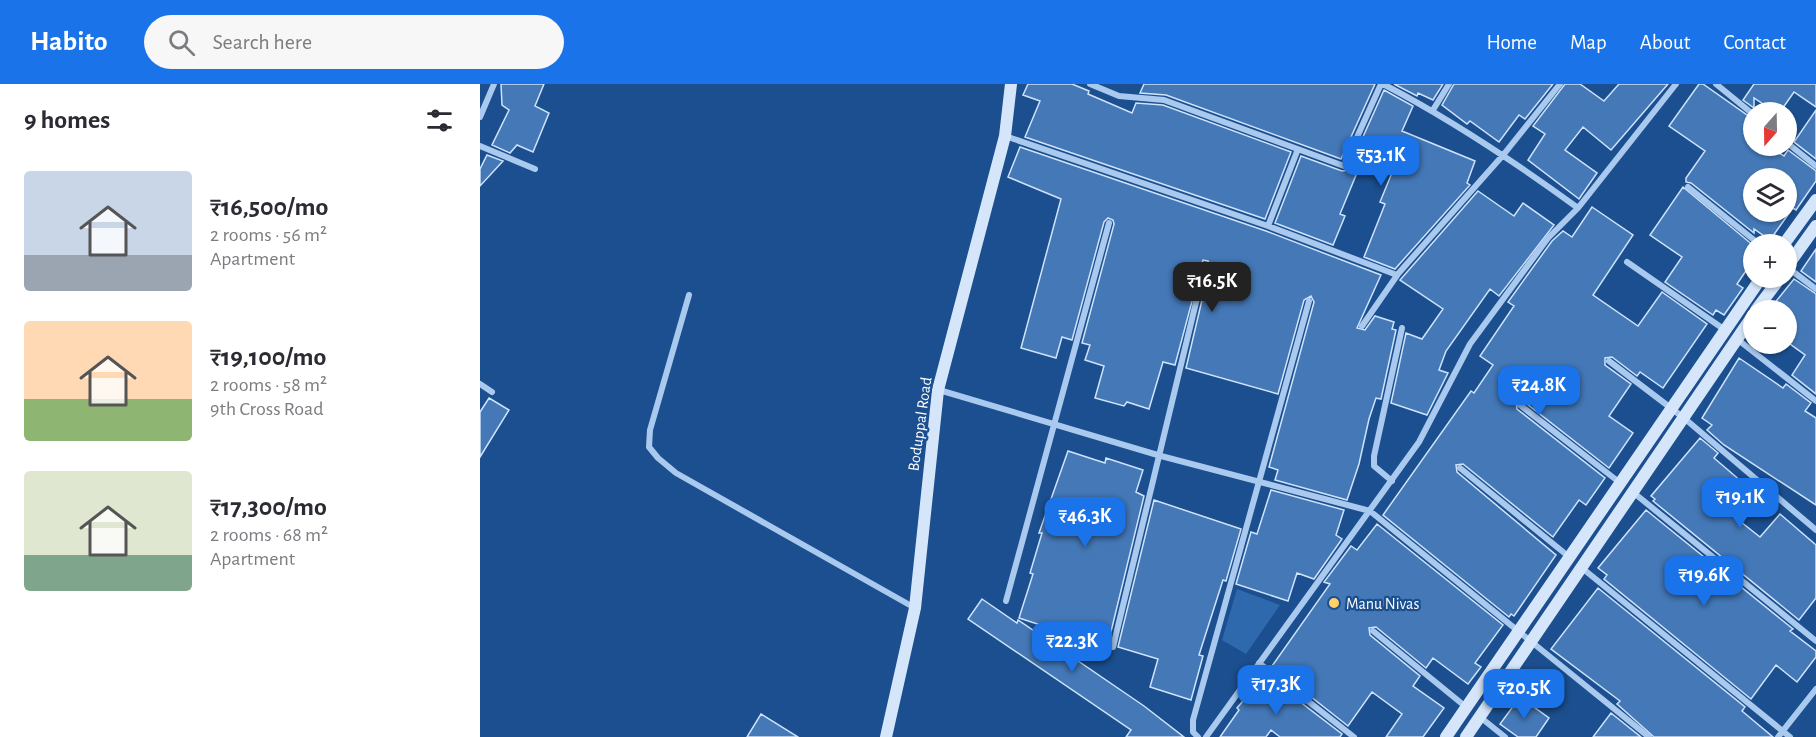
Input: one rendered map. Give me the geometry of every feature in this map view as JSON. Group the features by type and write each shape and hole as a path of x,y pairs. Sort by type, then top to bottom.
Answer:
{"street":[{"path":"480,117 494,84"},
{"name":"Boduppal Road","path":"886,737 915,608 938,390 1005,136 1011,84"},
{"path":"1090,84 1119,96 1164,100 1344,166 1382,84 1433,110 1504,154 1578,208"},
{"path":"1433,110 1449,84"},
{"path":"1362,326 1398,273 1504,154 1560,84"},
{"path":"1206,737 1419,442 1470,344 1548,238 1578,208 1676,84"},
{"path":"1716,84 1743,106"},
{"path":"1005,136 1398,273"},
{"path":"480,146 535,169"},
{"path":"1268,226 1298,149"},
{"path":"1797,151 1816,166"},
{"path":"1688,187 1747,234"},
{"path":"1791,234 1816,200"},
{"path":"1006,601 1052,424 1109,223"},
{"path":"1797,253 1816,226"},
{"path":"1627,262 1725,330"},
{"path":"1113,647 1161,456 1205,265"},
{"path":"1797,275 1816,289"},
{"path":"1446,737 1754,288"},
{"path":"689,295 650,430 649,447 676,473 915,608"},
{"path":"1198,737 1193,732 1193,720 1257,481 1309,301"},
{"path":"1392,481 1374,466 1374,456 1402,328"},
{"path":"1466,737 1634,493 1743,328"},
{"path":"1736,338 1816,401"},
{"path":"1609,361 1684,418 1816,530"},
{"path":"480,384 492,392"},
{"path":"938,390 1161,456 1370,512 1649,737"},
{"path":"1520,405 1619,482"},
{"path":"1460,468 1569,556"},
{"path":"1634,493 1816,641"},
{"path":"1582,568 1790,737"},
{"path":"1373,631 1466,707"},
{"path":"1259,663 1354,737"},
{"path":"1778,737 1816,689"},
{"path":"1479,716 1505,737"}],"shaded area":[{"path":"1237,589 1280,605 1246,654 1222,640"}],"building":[{"path":"501,84 544,84 535,106 549,113 533,152 517,145 510,153 492,145 509,110 502,105"},
{"path":"1028,84 1072,84 1089,91 1088,94 1132,113 1136,103 1163,105 1291,152 1265,219 1025,137 1040,101 1023,95"},
{"path":"1144,84 1375,84 1341,159 1166,95 1140,93"},
{"path":"1394,84 1443,84 1433,100 1418,93 1417,96"},
{"path":"1454,84 1553,84 1525,119 1519,115 1499,142 1470,121 1467,124 1442,105"},
{"path":"1565,84 1580,84 1604,101 1619,84 1668,84 1611,150 1583,127 1565,150 1597,173 1579,199 1528,160 1545,134 1533,126"},
{"path":"1699,84 1703,84 1743,112 1743,156 1796,156 1816,171 1816,181 1797,209 1797,168 1743,168 1743,222 1783,222 1774,234 1761,234 1754,229 1754,233 1691,183 1686,182 1686,178 1705,151 1669,126"},
{"path":"1754,84 1816,84 1816,107 1794,92 1787,102 1760,102 1754,98 1754,102 1743,100"},
{"path":"1384,90 1413,106 1402,131 1475,161 1467,183 1470,185 1395,269 1364,257 1385,204 1380,202 1396,163 1366,151 1340,214 1345,216 1333,245 1275,223 1301,156 1342,171 1348,170"},
{"path":"1816,110 1816,159 1797,144 1797,138"},
{"path":"1020,147 1266,231 1381,275 1357,328 1365,330 1375,316 1394,322 1392,329 1396,330 1381,399 1376,398 1347,500 1275,480 1278,470 1269,467 1314,302 1311,296 1304,300 1278,394 1186,368 1210,266 1208,261 1203,260 1175,365 1163,362 1149,409 1127,402 1124,406 1095,398 1104,366 1085,360 1090,345 1082,343 1114,224 1113,220 1108,218 1104,222 1072,340 1062,337 1056,358 1021,348 1061,199 1008,177"},
{"path":"487,155 503,161 480,186 480,169"},
{"path":"1683,187 1743,237 1743,275 1737,284 1743,288 1724,315 1716,310 1713,315 1665,282 1682,257 1650,235"},
{"path":"1478,191 1514,216 1523,203 1554,225 1499,296 1490,289 1446,351 1439,370 1448,373 1427,415 1391,403 1406,333 1422,339 1443,309 1400,280"},
{"path":"1592,207 1633,235 1593,295 1638,326 1662,292 1707,324 1663,388 1640,372 1637,376 1612,357 1605,358 1605,365 1631,384 1609,416 1633,433 1609,468 1523,401 1516,402 1517,409 1605,478 1586,505 1579,500 1553,537 1463,464 1456,465 1457,472 1556,555 1514,616 1511,614 1509,617 1383,515 1471,391 1474,393 1493,365 1480,356 1514,306 1508,302 1552,241 1563,231 1572,237"},
{"path":"1816,249 1816,282 1801,271"},
{"path":"1797,281 1816,294 1816,394 1792,375 1805,355 1797,349 1797,300 1777,300 1787,288 1797,288"},
{"path":"1739,358 1783,388 1786,384 1811,403 1805,411 1816,418 1816,505 1724,445 1707,430 1712,425 1702,418"},
{"path":"489,398 509,410 480,457 480,412"},
{"path":"1700,438 1718,453 1714,458 1756,494 1736,518 1760,537 1780,514 1816,545 1816,598 1799,620 1653,501 1655,499 1651,496"},
{"path":"1068,451 1105,463 1106,458 1143,470 1136,492 1144,496 1108,644 1097,640 1096,643 1019,618 1033,574 1030,573 1042,533 1039,533"},
{"path":"1271,490 1344,510 1336,535 1342,539 1314,579 1297,573 1288,601 1236,584 1251,532 1257,534"},
{"path":"1154,500 1241,529 1226,581 1223,580 1199,655 1203,656 1191,700 1150,687 1158,659 1118,647"},
{"path":"1646,510 1793,629 1790,631 1816,651 1816,657 1797,682 1776,665 1751,699 1604,579 1607,575 1598,568"},
{"path":"1377,524 1503,625 1475,663 1481,667 1468,684 1433,658 1426,668 1376,627 1369,628 1370,635 1420,676 1413,686 1444,708 1423,737 1386,737 1402,714 1372,692 1348,726 1272,666 1330,584 1324,582 1351,546 1357,550"},
{"path":"1598,588 1745,707 1742,711 1773,737 1654,737 1617,704 1620,701 1551,649"},
{"path":"982,599 1017,623 1018,620 1144,706 1184,737 1126,737 1131,730 968,619"},
{"path":"1265,675 1342,734 1340,737 1280,737 1271,730 1266,737 1220,737 1239,710 1237,708"},
{"path":"1520,697 1549,718 1536,737 1518,737 1500,724"},
{"path":"1611,713 1641,737 1593,737"},
{"path":"761,714 798,737 747,737"}],"place":[{"name":"Manu Nivas","path":"1334,603"}]}
